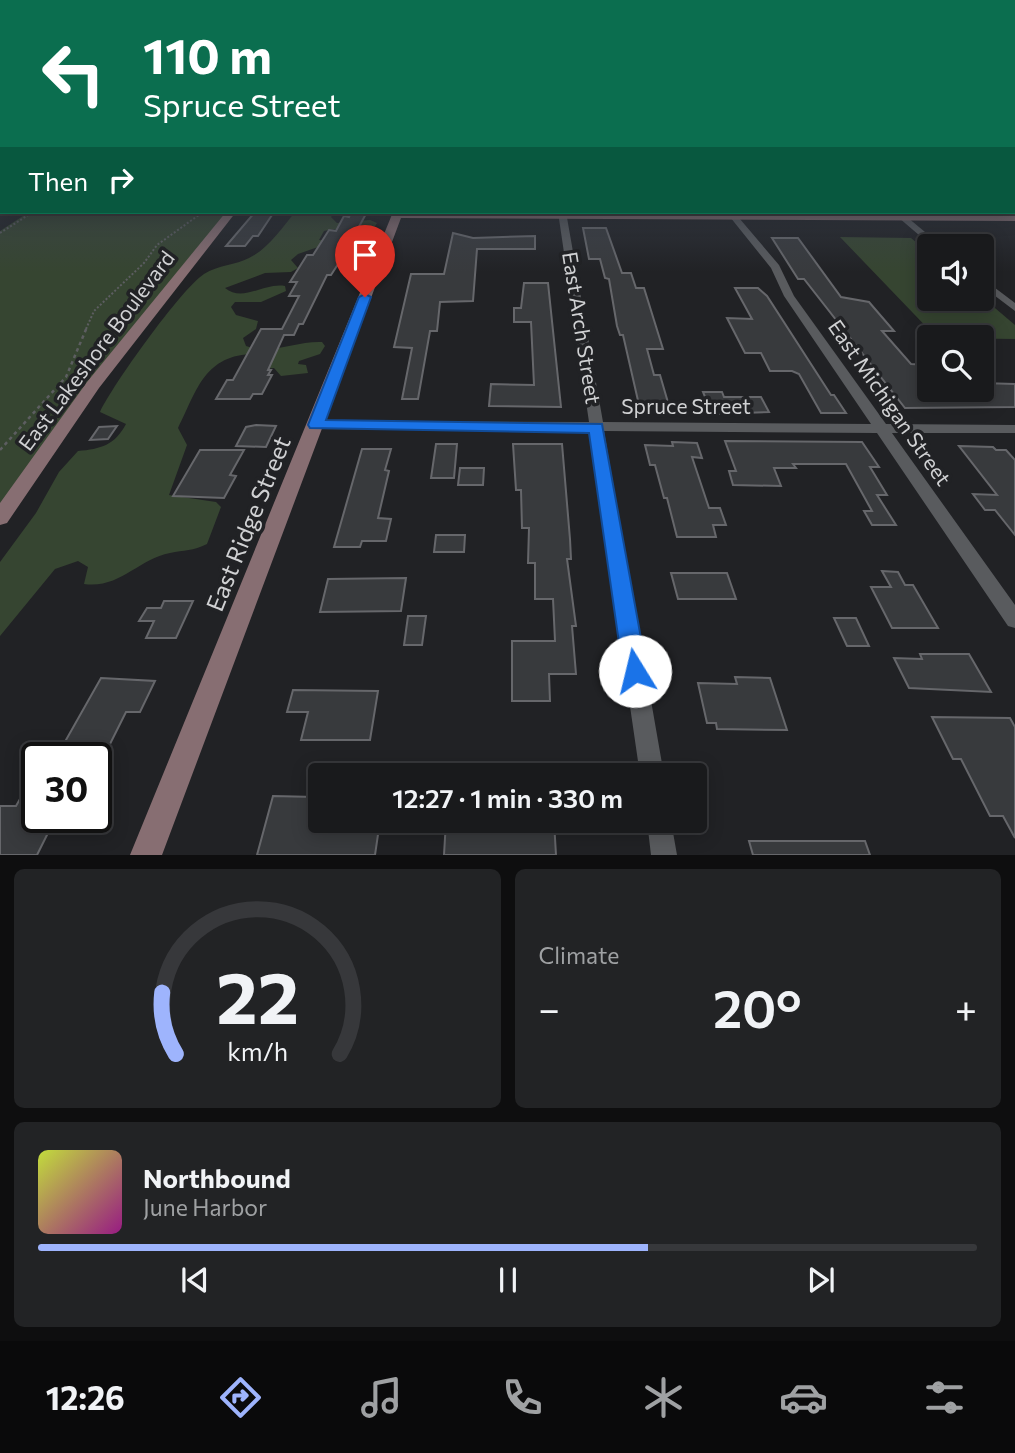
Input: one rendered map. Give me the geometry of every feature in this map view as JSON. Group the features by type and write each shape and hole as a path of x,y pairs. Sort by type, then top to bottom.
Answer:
{"street":[{"name":"East Lakeshore Boulevard","path":"0,518 93,385 229,214"},
{"path":"398,214 900,215 1015,218"},
{"name":"East Ridge Street","path":"146,855 398,214"},
{"name":"East Arch Street","path":"563,214 650,763"},
{"name":"East Michigan Street","path":"731,214 748,230 776,267 789,296 1015,620"},
{"path":"900,215 923,234"},
{"path":"994,291 1015,308"},
{"name":"Spruce Street","path":"316,425 1015,429"},
{"path":"661,833 664,855"}],"path":[{"path":"0,233 30,214"},
{"path":"0,450 66,377 94,311 144,263 158,245 199,214"}],"green space":[{"path":"26,214 229,214 93,385 0,518 0,231"},
{"path":"293,214 333,214 331,217 337,223 370,220 377,223 374,228 368,229 324,231 319,240 335,241 298,254 291,260 298,268 291,272 265,273 225,288 232,292 247,293 285,286 286,291 261,302 235,302 231,307 236,315 258,321 256,329 243,338 246,346 265,349 322,342 325,346 320,354 299,361 298,364 306,365 308,373 281,376 274,368 261,369 250,354 221,362 211,370 196,390 178,428 187,445 169,495 216,502 221,507 207,544 159,556 119,578 97,584 84,584 88,567 78,561 55,569 0,636 0,562 36,513 59,472 78,451 106,445 122,431 126,424 100,412 132,361 193,283 209,271 256,254 274,238"},
{"path":"840,237 911,238 917,243 917,311 994,311 994,307 1015,325 1015,339 994,339 994,325 925,325"}],"building":[{"path":"253,214 273,214 258,236 253,236 245,246 226,246"},
{"path":"350,214 366,214 342,258 331,275 327,275 303,324 299,324 294,335 284,335 268,370 271,370 268,375 272,375 262,394 253,394 250,399 216,399 227,380 233,380 261,329 282,329 299,296 289,296 297,282 290,282 307,255 313,255 329,230 336,231 344,216 349,217"},
{"path":"583,228 606,228 622,273 631,273 636,288 644,288 663,349 647,349 654,375 660,375 669,406 639,405 623,335 620,335 617,326 609,279 605,278 600,259 589,259"},
{"path":"453,233 473,238 535,236 535,249 477,249 473,301 440,302 437,331 430,331 418,399 402,399 412,348 394,347 411,274 444,274"},
{"path":"772,238 798,238 841,297 869,302 894,331 882,331 911,364 917,364 917,402 994,402 994,383 1015,384 1015,407 905,408 804,279 798,279"},
{"path":"524,283 548,283 561,407 489,406 491,384 534,385 531,322 514,322 514,308 521,308"},
{"path":"735,288 758,288 767,296 831,395 834,395 846,413 821,413 799,374 792,371 770,371 761,353 745,353 727,318 752,319"},
{"path":"703,392 722,392 724,397 761,397 769,412 712,414"},
{"path":"117,426 108,439 90,440 99,427"},
{"path":"276,426 266,447 236,446 246,427"},
{"path":"725,441 862,442 879,467 870,467 887,495 877,495 896,525 872,525 864,511 872,511 846,464 793,464 796,468 774,468 781,486 733,485 729,471 736,471"},
{"path":"672,442 697,443 702,458 692,457 709,508 720,508 726,525 713,525 716,537 677,537 667,498 664,498 655,465 650,465 645,445 673,446"},
{"path":"436,444 457,444 454,478 431,478"},
{"path":"513,444 562,444 571,559 567,559 576,626 572,626 576,674 549,674 550,701 512,701 512,641 555,641 553,599 535,599 535,563 528,563 529,528 522,528 521,490 516,490"},
{"path":"959,446 1006,450 1015,460 1015,535 995,510 985,510 973,494 997,495"},
{"path":"362,449 391,449 385,470 389,471 378,518 391,519 386,541 362,541 360,547 334,547"},
{"path":"200,450 244,450 230,475 236,476 224,498 173,496"},
{"path":"460,468 484,468 483,485 458,485"},
{"path":"436,535 465,535 464,552 434,552"},
{"path":"882,571 898,572 905,585 913,585 938,628 892,628 871,587 891,587"},
{"path":"671,573 727,573 736,599 678,599"},
{"path":"406,578 401,611 320,612 328,579"},
{"path":"164,601 193,601 176,638 146,638 154,621 139,621 147,608 161,608"},
{"path":"408,616 426,616 422,645 404,645"},
{"path":"834,618 856,618 869,646 847,646"},
{"path":"920,654 969,654 991,692 909,688 894,658 922,659"},
{"path":"735,677 770,678 787,730 717,729 716,723 707,723 698,683 737,684"},
{"path":"101,678 155,681 140,712 126,712 111,742 65,742"},
{"path":"293,690 378,691 370,740 301,740 308,712 287,712"},
{"path":"932,717 1010,718 1015,727 1015,838 1003,816 990,816 961,759 953,759"},
{"path":"273,796 308,797 308,833 378,833 375,855 257,855"},
{"path":"21,797 21,833 48,833 37,855 0,855 0,806 16,806"},
{"path":"445,833 555,833 556,855 444,855"},
{"path":"749,841 865,841 870,855 753,855"}],"route":[{"path":"365,297 316,425 597,428 635,671"}]}
